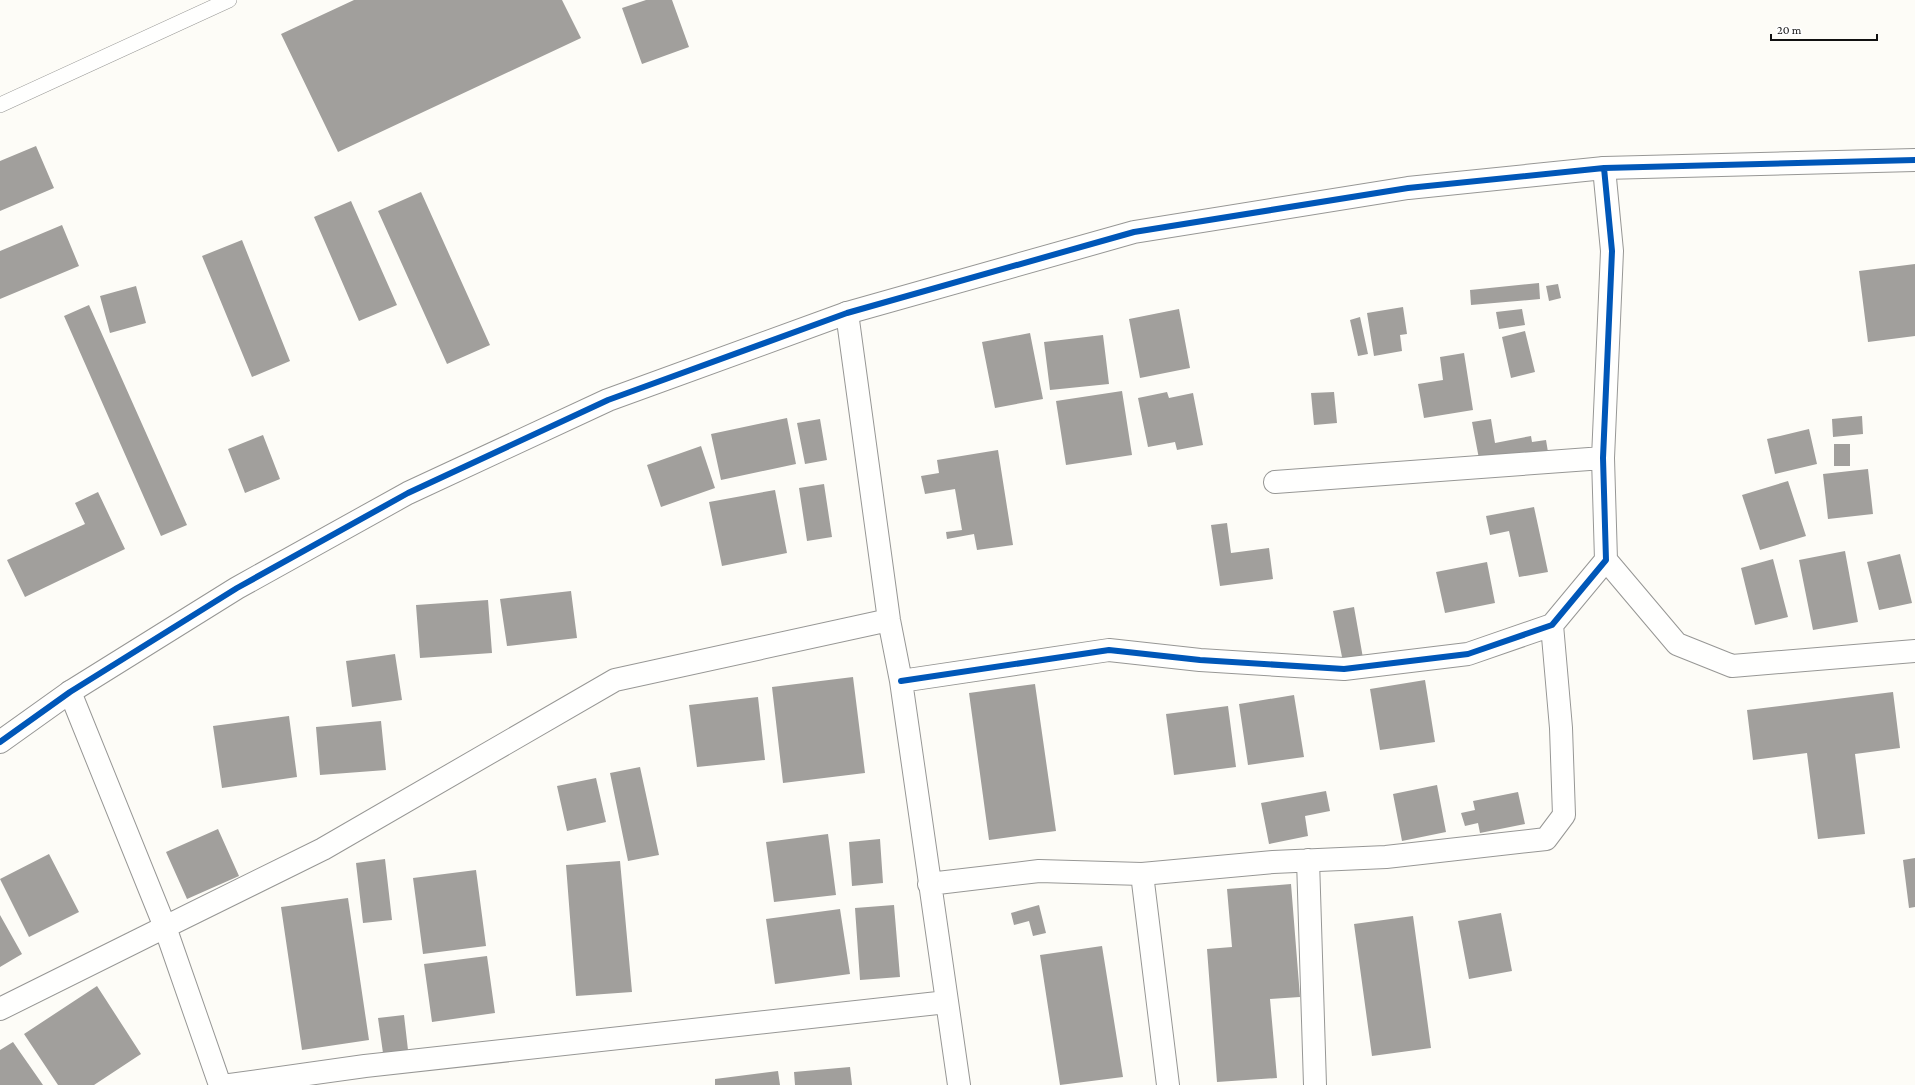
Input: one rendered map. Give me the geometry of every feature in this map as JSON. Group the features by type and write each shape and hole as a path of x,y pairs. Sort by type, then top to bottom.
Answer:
{"street":[{"path":"0,742 70,692 237,588 408,493 608,400 847,313 1134,232 1408,188 1604,168 1915,160"},
{"path":"1604,168 1612,251 1603,458 1606,560 1677,644 1732,666 1915,652"},
{"path":"847,313 889,620 901,681 959,1085"},
{"path":"1275,482 1603,458"},
{"path":"901,681 1109,650 1200,660 1344,669 1468,654 1552,625 1606,560"},
{"path":"0,1009 323,849 615,680 889,620"},
{"path":"929,884 1039,871 1142,874 1308,860 1386,857 1546,839 1564,815 1561,728 1552,625"},
{"path":"70,692 164,927 220,1085"},
{"path":"1308,860 1315,1085"},
{"path":"1142,874 1168,1085"},
{"path":"230,1085 365,1066 947,1002"}],"lane":[{"path":"0,105 229,0"}],"building":[{"path":"354,0 562,0 581,38 338,152 281,34"},
{"path":"646,0 672,0 689,47 642,64 622,8"},
{"path":"36,146 54,188 0,211 0,161"},
{"path":"421,192 490,345 447,364 378,211"},
{"path":"351,201 397,305 359,321 314,217"},
{"path":"62,225 79,266 0,299 0,251"},
{"path":"242,240 290,361 252,377 202,256"},
{"path":"1915,264 1915,336 1868,342 1859,271"},
{"path":"1539,283 1540,299 1471,305 1470,290"},
{"path":"1558,284 1561,298 1549,301 1546,286"},
{"path":"136,286 146,323 110,333 100,296"},
{"path":"89,305 187,525 161,536 64,316"},
{"path":"1403,307 1407,334 1400,335 1402,351 1374,356 1367,313"},
{"path":"1179,309 1190,368 1140,378 1129,319"},
{"path":"1522,309 1525,325 1499,329 1496,312"},
{"path":"1360,317 1368,354 1358,356 1350,320"},
{"path":"1525,331 1535,372 1511,378 1502,337"},
{"path":"1030,333 1043,399 995,408 982,342"},
{"path":"1103,335 1109,384 1050,390 1044,342"},
{"path":"1464,353 1473,410 1424,418 1418,384 1443,380 1440,357"},
{"path":"1122,391 1132,455 1066,465 1056,401"},
{"path":"1167,392 1169,398 1193,393 1203,445 1177,450 1175,442 1148,447 1138,398"},
{"path":"1334,392 1337,423 1314,425 1311,393"},
{"path":"1862,416 1863,434 1833,437 1832,419"},
{"path":"787,418 796,464 721,480 711,434"},
{"path":"820,419 827,460 805,464 797,423"},
{"path":"1491,419 1495,443 1531,436 1532,442 1546,440 1548,452 1480,464 1472,422"},
{"path":"1809,429 1817,464 1775,474 1767,439"},
{"path":"263,435 280,479 245,493 228,449"},
{"path":"1834,444 1850,444 1850,466 1834,466"},
{"path":"701,446 715,488 661,507 647,465"},
{"path":"998,450 1013,545 977,550 974,534 947,539 946,532 962,530 955,489 925,494 921,476 939,473 937,460"},
{"path":"1868,469 1873,514 1828,519 1823,474"},
{"path":"1788,481 1806,536 1760,550 1742,495"},
{"path":"824,484 832,537 807,541 799,488"},
{"path":"775,490 787,553 722,566 709,502"},
{"path":"98,492 125,549 25,597 7,560 85,524 75,503"},
{"path":"1534,507 1548,572 1519,577 1509,531 1490,535 1486,516"},
{"path":"1227,523 1231,553 1269,548 1273,579 1220,586 1211,525"},
{"path":"1845,551 1858,622 1813,630 1799,560"},
{"path":"1900,554 1912,603 1879,610 1867,562"},
{"path":"1773,559 1788,617 1755,625 1741,568"},
{"path":"1487,562 1495,603 1445,613 1436,572"},
{"path":"571,591 577,638 507,646 500,599"},
{"path":"488,600 492,653 420,658 416,605"},
{"path":"1354,607 1363,658 1343,662 1333,611"},
{"path":"395,654 402,700 352,707 346,661"},
{"path":"853,677 865,773 783,783 772,687"},
{"path":"1425,680 1435,742 1380,750 1370,689"},
{"path":"1035,684 1056,831 989,840 969,693"},
{"path":"1893,692 1900,748 1855,754 1865,834 1818,839 1807,753 1753,760 1747,710"},
{"path":"1294,695 1304,757 1248,765 1239,704"},
{"path":"758,697 765,760 697,767 689,705"},
{"path":"1228,706 1236,767 1174,775 1166,714"},
{"path":"289,716 297,777 222,788 213,726"},
{"path":"381,721 386,770 320,775 316,727"},
{"path":"640,767 659,855 628,861 610,773"},
{"path":"596,778 606,822 567,831 557,786"},
{"path":"1437,785 1446,832 1402,841 1393,794"},
{"path":"1326,791 1330,811 1305,816 1308,836 1269,844 1261,803"},
{"path":"1518,792 1525,824 1480,833 1478,823 1465,826 1461,813 1475,810 1473,801"},
{"path":"218,829 239,876 187,899 166,852"},
{"path":"828,834 836,895 774,902 766,842"},
{"path":"880,839 883,883 852,886 849,842"},
{"path":"49,854 79,912 29,937 0,879"},
{"path":"1915,858 1915,907 1909,908 1903,860"},
{"path":"385,859 392,920 363,923 356,863"},
{"path":"620,861 632,992 576,996 566,865"},
{"path":"476,870 486,946 423,954 413,878"},
{"path":"1291,884 1300,997 1270,999 1277,1078 1217,1082 1207,949 1232,947 1227,889"},
{"path":"348,898 369,1040 302,1050 281,907"},
{"path":"894,905 900,977 860,980 855,908"},
{"path":"1039,905 1046,933 1033,936 1029,921 1014,925 1011,913"},
{"path":"840,909 850,974 775,984 766,919"},
{"path":"1501,913 1512,971 1469,979 1458,921"},
{"path":"0,915 22,954 0,967"},
{"path":"1413,916 1431,1048 1372,1056 1354,924"},
{"path":"1102,946 1123,1077 1060,1085 1040,955"},
{"path":"487,956 495,1013 432,1022 424,964"},
{"path":"97,986 141,1054 94,1085 58,1085 24,1034"},
{"path":"404,1015 408,1050 383,1053 378,1018"},
{"path":"13,1042 43,1085 0,1085 0,1050"},
{"path":"850,1067 852,1085 795,1085 794,1072"},
{"path":"778,1071 780,1085 715,1085 715,1079"}],"cycle path":[{"path":"0,742 70,692 237,588 408,493 608,400 847,313 1134,232 1408,188 1604,168 1915,160"},
{"path":"901,681 1109,650 1200,660 1344,669 1468,654 1552,625 1606,560 1603,458 1612,251 1604,168"}]}
